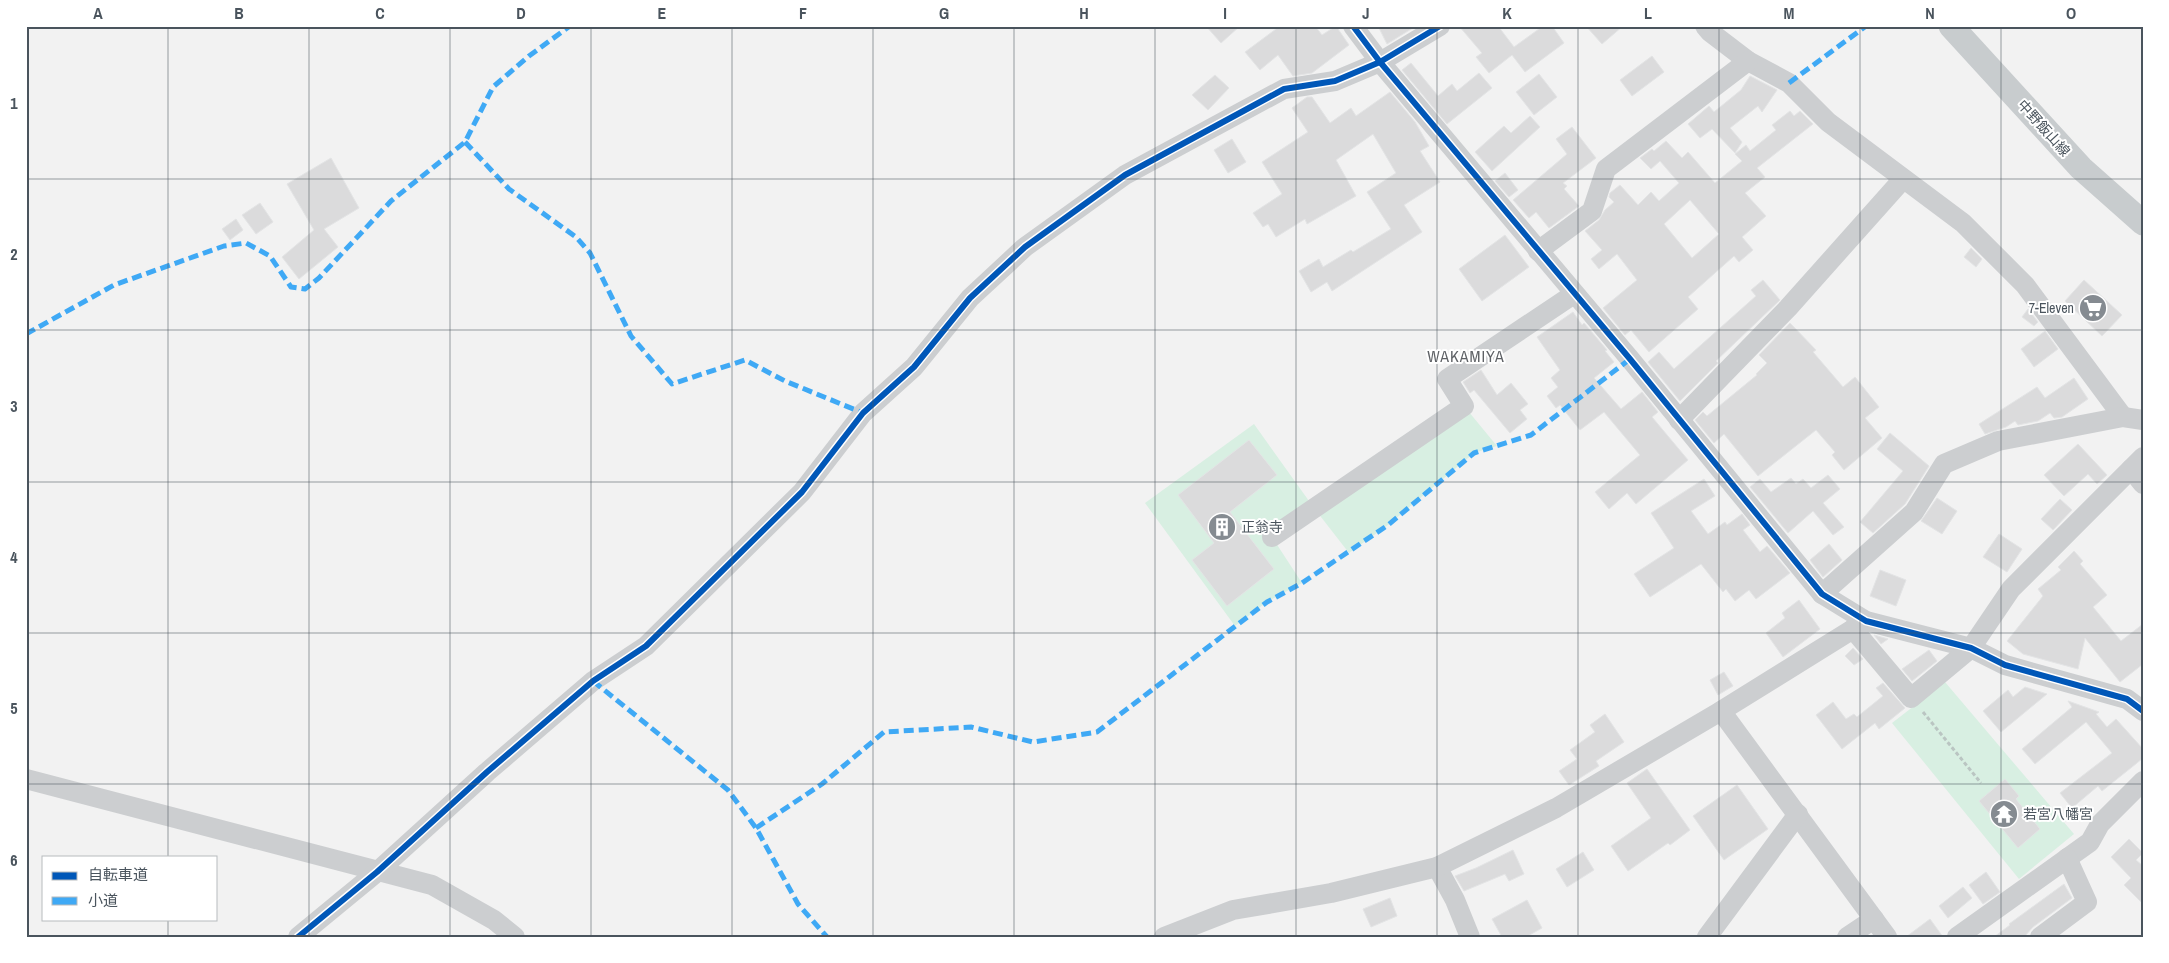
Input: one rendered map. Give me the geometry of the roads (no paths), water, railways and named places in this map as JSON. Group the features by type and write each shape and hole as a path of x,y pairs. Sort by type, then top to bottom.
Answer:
{"main road":[{"name":"中野飯山線","path":"1952,26 2081,168 2143,223"}],"street":[{"path":"1353,26 1380,62 1630,360 1822,594 1860,625 1911,698 1971,648 2011,589 2139,470"},
{"path":"298,937 377,872 487,772 593,681 646,646 802,492 863,413 914,367 970,298 1025,247 1125,174 1284,89 1335,81 1380,62 1440,26"},
{"path":"1705,26 1748,61 1789,83 1828,122 1963,223 2025,285 2123,418"},
{"path":"1538,251 1592,211 1606,169 1748,61"},
{"path":"1679,420 1788,308 1903,179"},
{"path":"1272,537 1464,406 1447,380 1574,294"},
{"path":"1822,594 1914,512 1944,464 1998,441 2123,418 2143,420"},
{"path":"1164,937 1233,910 1331,892 1437,867 1556,808 1722,711 1860,625 1971,648 2005,665 2127,699 2143,711"},
{"path":"1722,711 1887,937"},
{"path":"26,778 432,885 494,920 515,937"},
{"path":"1957,937 2090,842 2100,824 2143,781"},
{"path":"1716,933 1798,814"},
{"path":"2040,937 2087,902 2067,858"},
{"path":"1437,867 1470,937"},
{"path":"1847,937 1874,919"}],"place":[{"name":"7-Eleven","path":"2093,308"},
{"name":"正翁寺","path":"1222,527"},
{"name":"若宮八幡宮","path":"2004,814"}],"district":[{"name":"WAKAMIYA","path":"1466,356"}]}
